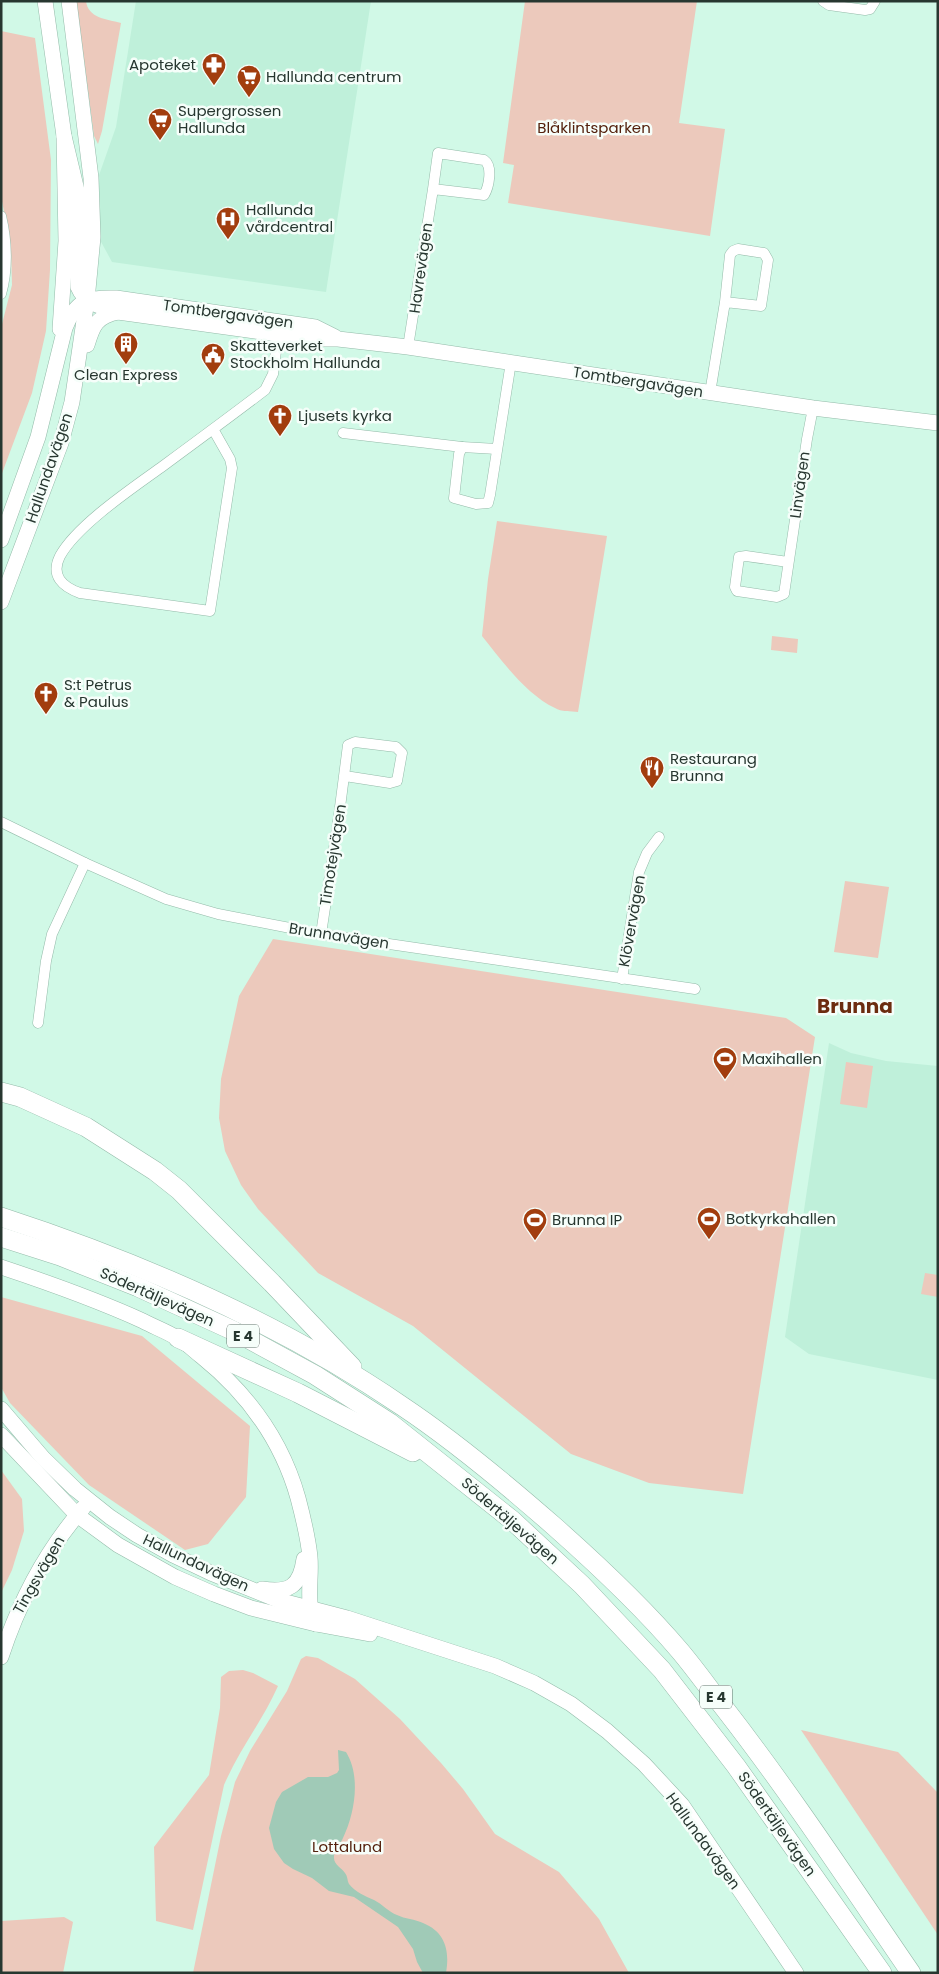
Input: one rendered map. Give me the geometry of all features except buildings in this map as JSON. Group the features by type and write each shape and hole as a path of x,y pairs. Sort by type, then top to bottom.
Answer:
{"highway":[{"path":"1,1092 20,1097 86,1127 155,1171 180,1190 368,1384"},
{"name":"E 4","path":"1,1218 64,1238 145,1268 243,1313 368,1384"},
{"name":"Södertäljevägen","path":"1,1237 60,1256 138,1286 234,1331 315,1375 390,1423 512,1520 582,1585 662,1670 736,1766 882,1973"},
{"path":"178,1338 298,1393 462,1479"},
{"name":"Södertäljevägen","path":"368,1384 404,1407 476,1461 528,1503 612,1577 681,1652 757,1750 911,1973"}],"main road":[{"name":"Hallundavägen","path":"45,1 64,136 79,200 78,286 87,300"},
{"name":"Hallundavägen","path":"1,602 61,443 72,402 87,300 93,237 91,178 69,1"},
{"name":"Hallundavägen","path":"58,358 66,241 64,136"},
{"path":"72,402 92,330 98,320 117,305 96,282 93,272 93,237"},
{"name":"Hallundavägen","path":"1,540 38,437 70,316 87,300"},
{"name":"Tomtbergavägen","path":"87,300 279,328 313,339 338,339 408,347 813,408 938,423"},
{"path":"1,1267 119,1310 178,1338 218,1370 238,1389 255,1410 273,1438 287,1466 298,1497 310,1558 310,1609 316,1624"},
{"name":"Hallundavägen","path":"1,1409 43,1458 89,1501 137,1535 173,1555 211,1574 278,1600 347,1618 496,1666 534,1683 571,1704 607,1731 644,1764 682,1806 796,1973"},
{"name":"Hallundavägen","path":"1,1435 77,1515 118,1545 175,1577 251,1608 316,1624 434,1646"},
{"name":"Tingsvägen","path":"1,1657 24,1597 53,1548 89,1501"},
{"path":"245,1587 276,1591 287,1589 296,1583 303,1568 305,1528"}],"street":[{"path":"823,1 829,5 866,10 870,9 875,1"},
{"name":"Havrevägen","path":"408,347 438,153 488,162 490,167 484,195 433,189"},
{"path":"1,216 6,265 1,294"},
{"path":"710,393 725,302 730,255 738,249 764,253 768,260 761,306 725,302"},
{"path":"213,429 230,459 232,468 210,611 80,593 67,588 59,581 57,569 60,557 91,521 129,490 265,390 273,374 279,328"},
{"path":"462,447 459,454 454,498 476,504 488,503 511,362"},
{"name":"Linvägen","path":"788,562 746,556 739,558 735,587 738,591 777,598 784,594 813,408"},
{"path":"343,432 462,447 497,449"},
{"name":"Timotejvägen","path":"321,934 348,745 354,742 396,747 402,752 397,781 390,783 345,776"},
{"name":"Brunnavägen","path":"1,822 85,863 173,901 218,914 321,934 695,989"},
{"name":"Klövervägen","path":"622,979 639,872 648,853 659,837"},
{"path":"38,1023 46,961 52,934 85,863"}],"shaded area":[{"path":"136,1 371,1 326,292 112,262 99,238 98,178 116,127"},
{"path":"829,1043 851,1053 886,1061 938,1066 938,1380 809,1354 785,1337"},
{"path":"338,1750 346,1752 351,1762 354,1772 355,1795 351,1817 335,1853 335,1863 344,1871 349,1884 357,1892 377,1902 394,1914 420,1922 436,1931 446,1949 446,1973 423,1973 413,1949 398,1927 354,1897 329,1891 312,1878 293,1869 284,1863 274,1849 269,1828 276,1802 282,1792 308,1777 328,1777 337,1773 339,1770"}],"green space":[{"path":"76,1 86,1 87,7 94,14 104,19 121,23 102,131 98,144 94,136"},
{"name":"Blåklintsparken","path":"525,1 697,1 679,123 725,129 710,236 508,203 514,165 503,163"},
{"path":"1,31 35,38 51,160 50,270 46,331 32,393 1,476 1,328 12,285 11,248 1,196"},
{"path":"497,521 607,536 578,712 563,711 544,702 524,686 482,636"},
{"path":"772,636 798,639 797,653 771,650"},
{"path":"845,881 889,887 878,958 834,952"},
{"name":"Brunna IP","path":"273,939 786,1018 815,1037 743,1494 649,1483 571,1454 413,1326 318,1273 258,1209 241,1185 225,1151 219,1118 221,1079 239,996"},
{"path":"846,1062 873,1066 867,1108 840,1104"},
{"path":"925,1273 938,1275 938,1297 921,1294"},
{"path":"1,1297 142,1336 250,1426 246,1497 208,1544 185,1550 89,1485 10,1403 1,1387"},
{"path":"1,1470 22,1499 24,1531 12,1570 1,1593"},
{"name":"Lottalund","path":"306,1656 318,1658 355,1679 400,1719 441,1763 463,1789 495,1834 559,1872 599,1919 629,1973 193,1973 221,1836 235,1782 250,1751 287,1691 301,1659"},
{"path":"243,1670 278,1686 224,1785 193,1930 156,1921 154,1847 209,1775 220,1708 221,1677 229,1671"},
{"path":"801,1730 898,1752 938,1793 938,1935"},
{"path":"64,1917 73,1922 63,1973 1,1973 1,1921"}],"place":[{"name":"Apoteket","path":"214,86"},
{"name":"Hallunda centrum","path":"249,98"},
{"name":"Supergrossen Hallunda","path":"160,141"},
{"name":"Hallunda vårdcentral","path":"228,240"},
{"name":"Clean Express","path":"126,365"},
{"name":"Skatteverket Stockholm Hallunda","path":"213,376"},
{"name":"Ljusets kyrka","path":"280,437"},
{"name":"S:t Petrus & Paulus","path":"46,715"},
{"name":"Restaurang Brunna","path":"652,789"},
{"name":"Maxihallen","path":"725,1080"},
{"name":"Botkyrkahallen","path":"709,1240"},
{"name":"Brunna IP","path":"535,1241"}],"district":[{"name":"Brunna","path":"855,1006"}]}
